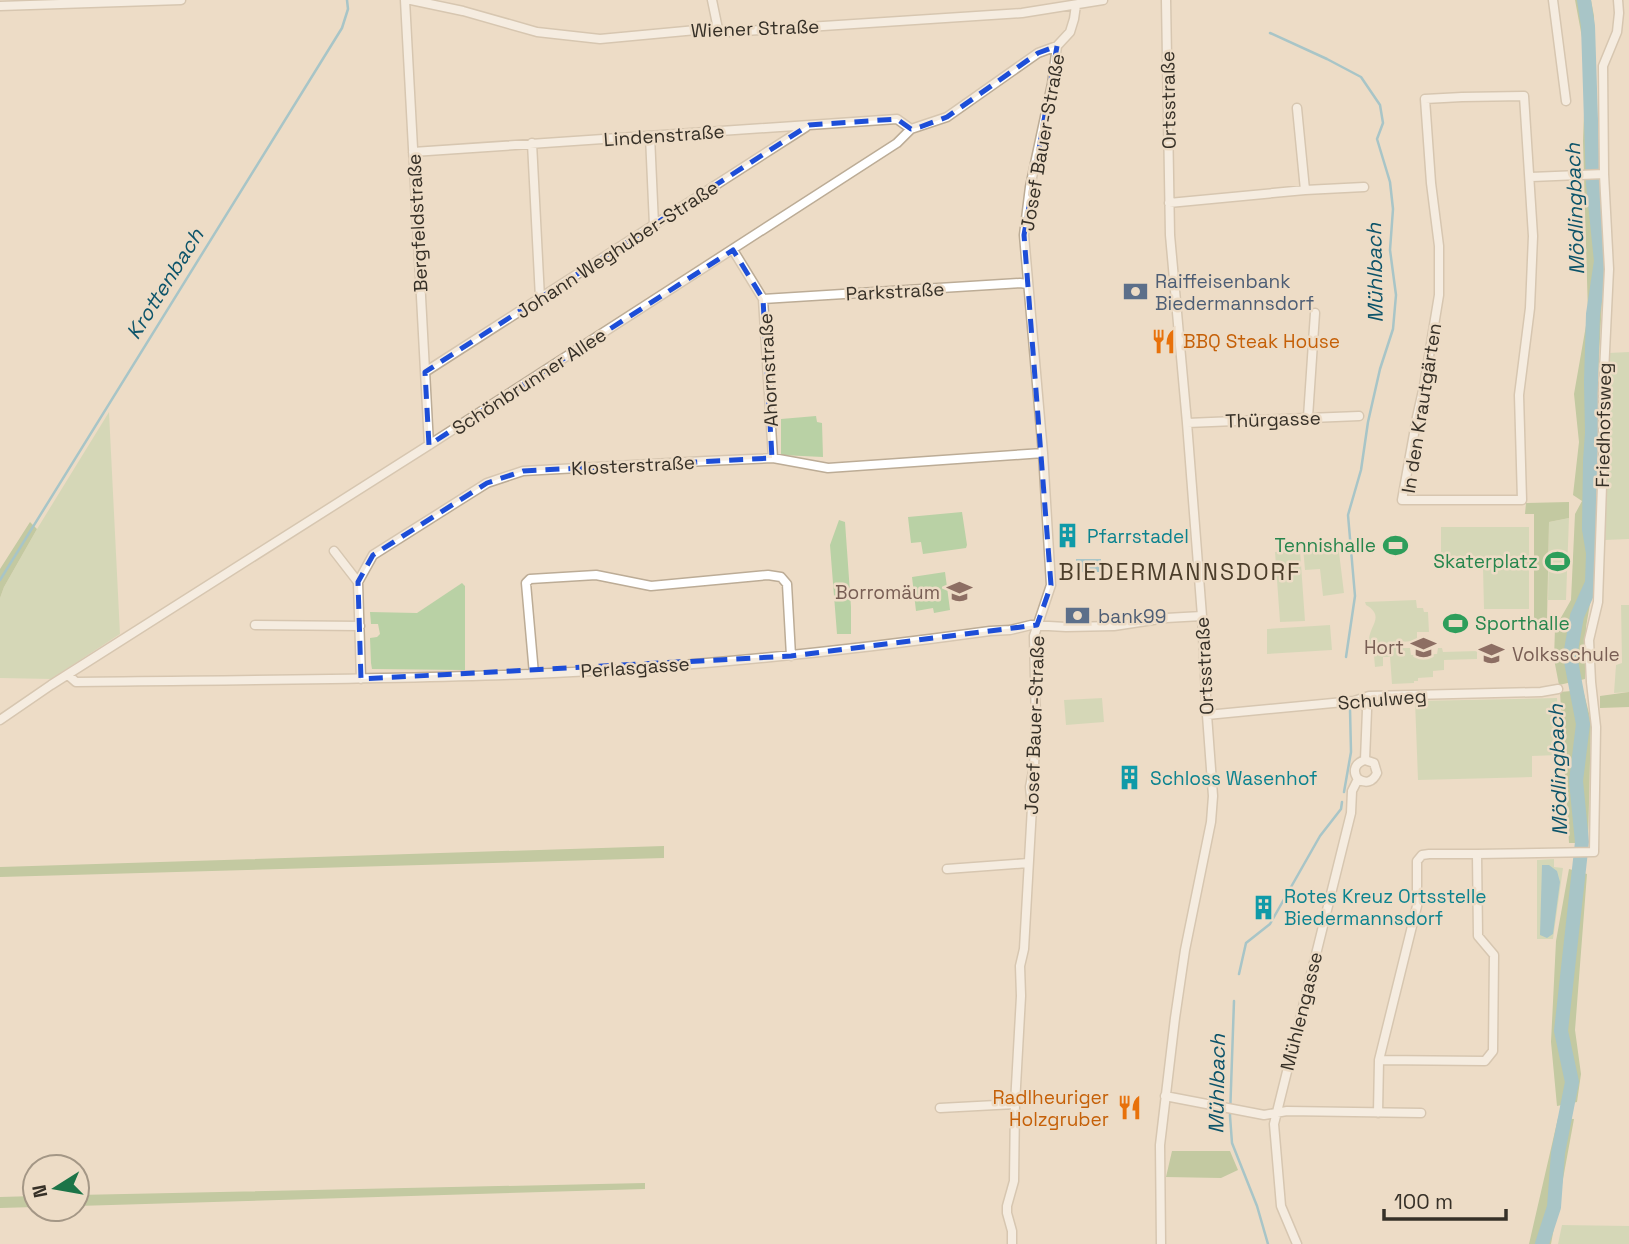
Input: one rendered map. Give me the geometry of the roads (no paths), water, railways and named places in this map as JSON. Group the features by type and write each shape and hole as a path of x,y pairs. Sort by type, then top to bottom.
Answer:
{"street":[{"path":"0,6 181,0"},
{"name":"Bergfeldstraße","path":"405,0 429,445"},
{"name":"Wiener Straße","path":"411,0 463,11 537,32 600,39 718,29 730,32 1022,13 1044,5 1076,5 1103,0"},
{"path":"712,0 718,29"},
{"name":"Ortsstraße","path":"1161,1244 1160,1145 1165,1096 1185,950 1211,822 1213,796 1202,616 1170,235 1166,0"},
{"path":"1553,0 1566,102"},
{"name":"Friedhofsweg","path":"1477,854 1590,853 1596,727 1589,640 1598,602 1609,270 1604,174 1603,66 1617,32 1618,0"},
{"name":"Josef Bauer-Straße","path":"1012,1244 1007,1206 1014,1181 1020,966 1024,949 1032,807 1030,787 1037,724 1034,646 1037,625 1051,584 1043,453 1024,235 1030,187 1057,47 1070,32 1076,5"},
{"name":"Schönbrunner Allee","path":"0,719 733,250 898,143 911,129 947,117 1038,53 1057,47"},
{"name":"In den Krautgärten","path":"1524,96 1531,177 1533,236 1530,307 1518,395 1522,500 1402,500 1439,295 1440,246 1431,183 1425,99 1524,96"},
{"path":"1297,108 1305,190"},
{"name":"Lindenstraße","path":"413,152 897,119 911,129"},
{"name":"Johann Weghuber-Straße","path":"425,372 809,125"},
{"path":"650,135 654,225"},
{"path":"532,143 540,298"},
{"path":"1531,177 1604,174"},
{"path":"1169,202 1364,187"},
{"name":"Ahornstraße","path":"733,250 764,299 773,457"},
{"name":"Parkstraße","path":"764,299 1027,284"},
{"path":"1308,417 1315,313"},
{"name":"Thürgasse","path":"1187,423 1359,416"},
{"name":"Klosterstraße","path":"358,582 373,555 487,483 523,471 773,457 828,468 1043,453"},
{"path":"334,551 358,582 361,679"},
{"path":"534,674 526,583 530,579 596,575 651,586 768,575 781,577 787,584 791,656"},
{"name":"Perlasgasse","path":"68,675 76,682 534,674 791,656 1004,631 1025,626 1114,626 1202,616"},
{"path":"255,625 359,626"},
{"name":"Schulweg","path":"1206,715 1351,701 1369,696 1541,692 1558,689"},
{"name":"Mühlengasse","path":"1351,701 1365,705 1367,710 1365,760"},
{"name":"Mühlengasse","path":"1297,1244 1281,1206 1274,1124 1351,813 1352,791 1358,779 1355,769 1358,762 1365,760 1374,763 1377,773 1373,779 1364,782 1358,779"},
{"path":"1378,1113 1379,1060 1417,906 1416,869 1419,857 1429,854 1477,854 1478,936 1494,955 1493,1051 1485,1061 1379,1060"},
{"path":"947,869 1028,863"},
{"path":"1165,1096 1264,1115 1287,1111 1421,1113"},
{"path":"940,1108 1015,1104"}],"water":[{"path":"1076,559 1101,559 1101,572 1076,572"},
{"path":"1542,865 1549,865 1557,871 1560,882 1553,934 1547,938 1540,935"}],"waterway":[{"name":"Krottenbach","path":"0,580 342,28 348,9 347,0"},
{"name":"Mödlingbach","path":"1542,1244 1554,1207 1558,1153 1572,1082 1561,1031 1582,842 1576,781 1583,724 1570,656 1577,616 1592,583 1593,553 1589,529 1591,382 1593,314 1601,261 1593,184 1588,26 1584,0"},
{"name":"Mühlbach","path":"1270,33 1361,77 1380,105 1383,123 1377,139 1390,182 1393,209 1390,250 1396,295 1393,329 1380,369 1361,470 1348,515 1355,596 1346,657"},
{"name":"Mühlbach","path":"1344,792 1351,752 1350,709"},
{"name":"Mühlbach","path":"1239,974 1246,943 1270,924 1320,836 1341,809 1342,802"},
{"name":"Mühlbach","path":"1234,1001 1230,1116 1232,1143 1257,1206 1268,1244"}],"place":[{"name":"Raiffeisenbank Biedermannsdorf","path":"1135,292"},
{"name":"BBQ Steak House","path":"1163,341"},
{"name":"Pfarrstadel","path":"1067,536"},
{"name":"Tennishalle","path":"1396,545"},
{"name":"Skaterplatz","path":"1558,561"},
{"name":"Borromäum","path":"960,592"},
{"name":"bank99","path":"1078,616"},
{"name":"Sporthalle","path":"1455,623"},
{"name":"Hort","path":"1424,647"},
{"name":"Volksschule","path":"1492,654"},
{"name":"Schloss Wasenhof","path":"1130,778"},
{"name":"Rotes Kreuz Ortsstelle Biedermannsdorf","path":"1264,907"},
{"name":"Radlheuriger Holzgruber","path":"1129,1108"}],"district":[{"name":"BIEDERMANNSDORF","path":"1180,572"}]}
